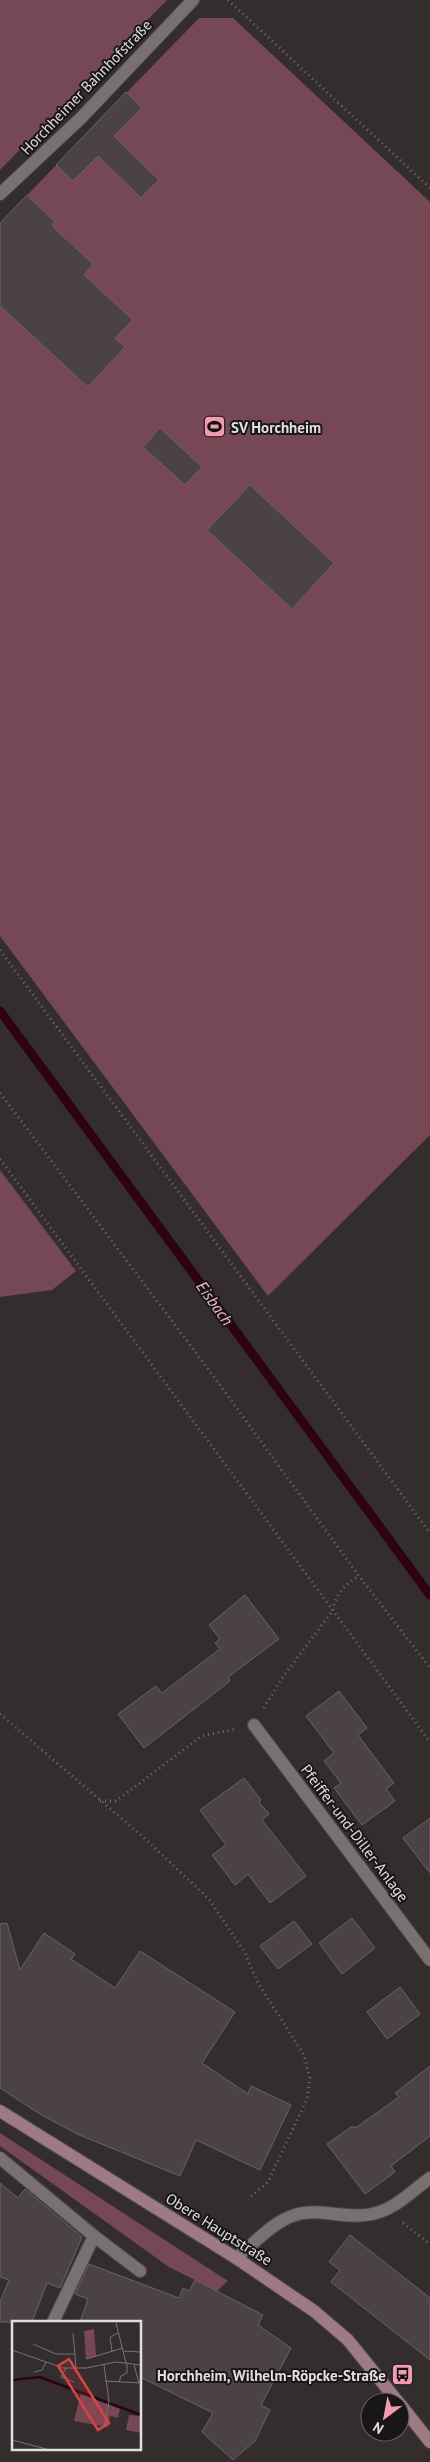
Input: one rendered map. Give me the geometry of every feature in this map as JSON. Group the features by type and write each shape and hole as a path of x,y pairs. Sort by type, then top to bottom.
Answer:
{"main road":[{"name":"Obere Hauptstraße","path":"0,2111 236,2258 314,2311 348,2340 390,2392"},
{"name":"Obere Hauptstraße","path":"410,2417 430,2442"}],"street":[{"name":"Horchheimer Bahnhofstraße","path":"0,194 81,118 193,0"},
{"name":"Pfeiffer-und-Diller-Anlage","path":"254,1725 430,1960"},
{"path":"0,2158 57,2203 94,2236 140,2271"},
{"path":"236,2258 280,2221 295,2215 311,2212 370,2215 386,2209 430,2178"},
{"path":"53,2321 94,2236"}],"path":[{"path":"228,0 241,10 430,188"},
{"path":"0,950 430,1533"},
{"path":"0,1094 203,1362 359,1576 430,1668"},
{"path":"0,1158 430,1742"},
{"path":"100,1802 116,1801 202,1736 254,1725 282,1678 333,1610 334,1601 343,1588 359,1576"},
{"path":"0,1714 100,1802 142,1836 209,1899 245,1953 258,1983 304,2056 310,2078 307,2099 268,2182 248,2199"},
{"path":"386,2209 430,2244"}],"shaded area":[{"path":"0,0 167,0 0,170"},
{"name":"SV Horchheim","path":"199,18 233,18 430,202 430,1135 268,1296 0,936 0,223"},
{"path":"0,1170 76,1271 52,1290 0,1297"},
{"path":"0,2133 228,2281 217,2291 169,2267 0,2146"}],"building":[{"path":"126,92 142,108 114,136 159,180 141,198 98,156 73,181 56,165"},
{"path":"27,195 55,222 52,226 93,264 84,275 133,320 115,338 125,347 88,387 0,306 0,223"},
{"path":"160,428 202,467 185,485 143,447"},
{"path":"250,485 334,563 292,609 207,530"},
{"path":"245,1595 279,1639 228,1677 230,1681 144,1748 118,1714 156,1686 162,1693 220,1649 215,1643 220,1639 209,1625"},
{"path":"339,1691 367,1728 358,1735 394,1783 386,1789 395,1801 362,1825 334,1788 341,1783 324,1761 334,1753 306,1716"},
{"path":"244,1778 269,1814 262,1820 306,1876 270,1903 248,1874 235,1885 212,1855 226,1845 200,1810"},
{"path":"430,1818 430,1873 403,1838"},
{"path":"352,1918 375,1948 342,1974 319,1943"},
{"path":"294,1921 312,1944 278,1969 260,1946"},
{"path":"7,1923 20,1970 44,1933 75,1954 71,1959 115,1988 140,1951 235,2012 202,2063 248,2094 251,2086 291,2105 260,2170 196,2140 180,2176 77,2134 40,2114 0,2088 0,1924"},
{"path":"400,1987 420,2014 387,2039 367,2012"},
{"path":"430,2066 430,2136 391,2166 395,2172 365,2194 327,2144 351,2127 357,2127 399,2097 395,2093"},
{"path":"0,2183 18,2198 25,2189 82,2237 60,2288 47,2283 32,2321 0,2322 0,2302 9,2280 0,2277"},
{"path":"350,2235 430,2298 430,2360 331,2282 340,2270 329,2262"},
{"path":"89,2264 179,2298 183,2288 189,2291 195,2280 263,2315 258,2325 291,2348 261,2405 270,2410 255,2441 233,2460 202,2432 213,2413 141,2377 141,2321 80,2321 88,2299 75,2294"}],"waterway":[{"name":"Eisbach","path":"0,1011 430,1595"}],"place":[{"name":"SV Horchheim","path":"215,427"},
{"name":"Horchheim, Wilhelm-Röpcke-Straße","path":"402,2375"}]}
